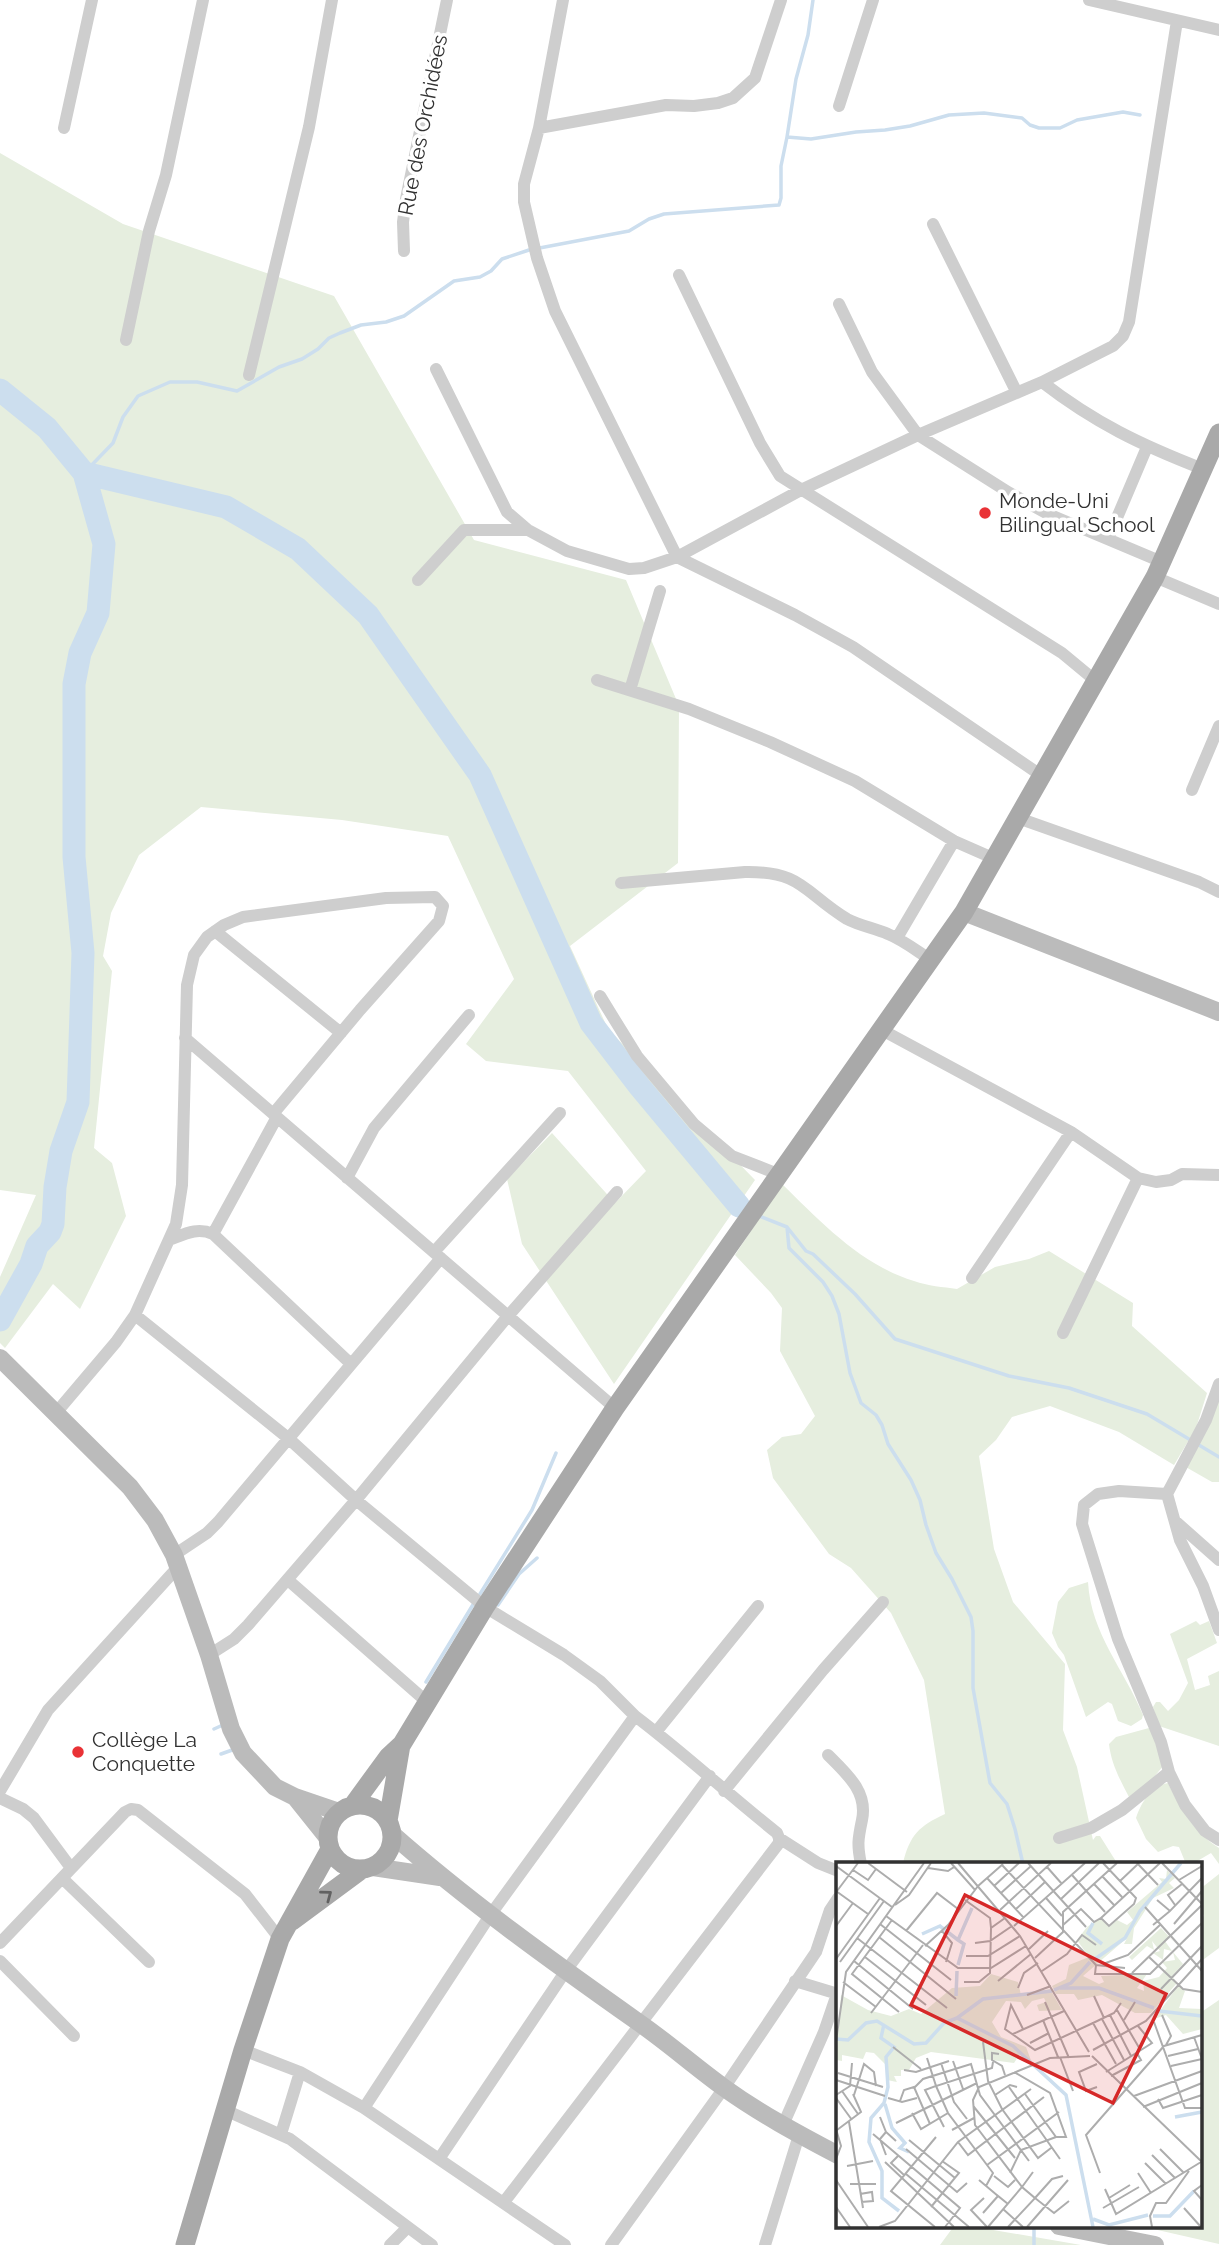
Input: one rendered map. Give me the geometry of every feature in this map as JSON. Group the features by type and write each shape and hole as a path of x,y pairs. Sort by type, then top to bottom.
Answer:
{"main road":[{"path":"185,2245 243,2050 280,1939 292,1921 328,1843 330,1823 346,1809 388,1757 402,1744 485,1607 615,1408 964,912 1159,569 1219,433"},
{"path":"964,912 1219,1012"},
{"path":"1,1359 100,1455 143,1502 176,1561 209,1655 231,1729 243,1754 266,1779 295,1797 346,1809 366,1805 378,1811 390,1827 440,1877 565,1972 640,2024 724,2088 799,2135 836,2154"},
{"path":"292,1921 384,1859 391,1847 390,1827 402,1744"},
{"path":"295,1797 337,1860 348,1867 440,1877"},
{"path":"1069,2228 1155,2245"}],"street":[{"path":"64,128 92,0"},
{"path":"126,340 149,231 166,174 203,0"},
{"path":"249,375 309,127 332,0"},
{"name":"Rue des Orchidées","path":"404,251 403,222 406,199 447,0"},
{"path":"563,0 539,128 524,184 524,202 537,258 555,311 677,557 853,647 1042,776"},
{"path":"539,128 666,105 706,104 733,98 755,78 780,0"},
{"path":"839,106 873,0"},
{"path":"1089,0 1219,30"},
{"path":"436,369 507,512 528,530 567,551 629,569 644,569 677,557 801,490 918,435 1041,382 1113,346 1123,337 1129,323 1177,21"},
{"path":"933,223 1017,393"},
{"path":"679,275 773,467 789,484 1062,653 1097,682"},
{"path":"839,304 872,372 918,435 1008,492 1048,514 1108,539 1219,604"},
{"path":"1041,382 1102,425 1147,447 1203,469"},
{"path":"1108,539 1147,447"},
{"path":"418,580 464,530 528,530"},
{"path":"630,690 660,590"},
{"path":"597,680 689,709 770,742 855,781 954,841 995,859"},
{"path":"1192,790 1219,726"},
{"path":"1018,818 1199,882 1219,892"},
{"path":"897,938 954,841"},
{"path":"621,883 745,872 781,875 796,880 846,918 897,938 931,960"},
{"path":"55,1414 116,1342 135,1315 176,1224 182,1185 189,969 194,955 215,931 243,917 386,898 439,899 443,906 439,920 341,1033 275,1116 214,1234"},
{"path":"215,931 341,1033"},
{"path":"600,996 637,1056 694,1124 732,1156 778,1174"},
{"path":"347,1178 374,1128 469,1015"},
{"path":"882,1030 1071,1132 1138,1178 1156,1182 1171,1180 1182,1174 1219,1175"},
{"path":"185,1038 615,1408"},
{"path":"0,1791 48,1710 176,1561 207,1533 351,1364 437,1255 560,1113"},
{"path":"972,1278 1071,1132"},
{"path":"1063,1333 1138,1178"},
{"path":"209,1655 234,1639 288,1580 508,1316 617,1192"},
{"path":"169,1240 194,1230 214,1234 351,1364"},
{"path":"135,1315 288,1438 356,1500 485,1607 564,1655 600,1681 635,1716 777,1833 779,1843 504,2202"},
{"path":"1219,1384 1206,1420 1167,1494 1180,1540 1203,1586 1219,1630"},
{"path":"1167,1494 1119,1491 1098,1494 1084,1505 1082,1524 1118,1639 1161,1742 1169,1772 1192,1814 1205,1831 1219,1840"},
{"path":"1174,1520 1219,1560"},
{"path":"288,1580 427,1702"},
{"path":"724,1791 883,1602"},
{"path":"656,1732 758,1606"},
{"path":"364,2108 491,1914 635,1716"},
{"path":"828,1755 853,1780 863,1804 863,1818 857,1841 861,1862"},
{"path":"1059,1838 1091,1828 1122,1810 1169,1772"},
{"path":"439,2160 565,1972 710,1776"},
{"path":"0,1798 23,1809 34,1818 71,1868"},
{"path":"0,1943 125,1812 131,1809 138,1810 245,1894 280,1939"},
{"path":"779,1838 818,1863 836,1870"},
{"path":"62,1878 149,1962"},
{"path":"611,2245 724,2088 816,1952 836,1903"},
{"path":"0,1961 74,2036"},
{"path":"795,1981 836,1994"},
{"path":"783,2125 824,2032 836,1997"},
{"path":"243,2050 300,2072 364,2108 504,2202 561,2244"},
{"path":"281,2134 300,2072"},
{"path":"225,2110 281,2134 432,2245"},
{"path":"765,2245 799,2135"},
{"path":"390,2245 408,2227"}],"green space":[{"path":"0,153 123,224 334,296 474,540 626,580 679,706 678,863 570,946 608,1029 755,1180 614,1384 522,1244 507,1179 552,1133 615,1203 646,1171 568,1071 486,1061 466,1044 514,979 448,836 342,820 201,807 139,855 111,913 103,956 112,971 94,1148 112,1163 126,1216 80,1309 53,1284 5,1348 0,1343 0,1277 36,1195 0,1190"},
{"path":"782,1184 859,1253 895,1274 925,1284 957,1289 995,1267 1049,1251 1133,1303 1132,1326 1207,1393 1196,1428 1174,1465 1119,1432 1050,1406 1012,1417 996,1440 979,1456 994,1549 1013,1602 1065,1664 1063,1730 1077,1767 1093,1840 1100,1836 1116,1862 903,1862 917,1832 945,1814 924,1680 891,1613 851,1568 829,1554 773,1478 767,1450 782,1437 801,1434 815,1416 780,1351 782,1308 735,1255"},
{"path":"1219,1384 1219,1482 1212,1482 1184,1466"},
{"path":"1088,1582 1090,1601 1102,1635 1143,1715 1142,1719 1131,1726 1118,1721 1112,1704 1108,1702 1086,1717 1064,1655 1052,1633 1058,1602 1069,1588"},
{"path":"1196,1621 1200,1625 1209,1621 1217,1643 1187,1659 1195,1690 1210,1685 1208,1676 1219,1671 1219,1746 1159,1726 1153,1707 1156,1702 1160,1702 1168,1711 1179,1700 1188,1683 1170,1634"},
{"path":"1149,1728 1163,1766 1150,1782 1129,1797 1114,1765 1109,1744 1116,1737"},
{"path":"1168,1783 1189,1819 1219,1848 1219,1864 1211,1853 1196,1862 1185,1862 1179,1847 1173,1846 1158,1852 1146,1839 1136,1818 1144,1801 1152,1791"},
{"path":"1219,1874 1219,1948 1202,1961 1204,1916 1202,1887"},
{"path":"1219,2000 1219,2244 1149,2228 1202,2228 1202,2012"},
{"path":"953,2228 982,2228 1081,2245 940,2245"}],"waterway":[{"path":"787,137 813,0"},
{"path":"84,473 113,443 123,417 138,396 170,382 197,382 237,391 279,367 302,359 340,333 361,325 386,322 404,316 454,281 480,277 491,271 502,259 529,250 629,231 664,214 779,205 781,166 787,137 811,139 885,130 949,115 984,113 1022,118 1039,128 1060,128 1077,120 1123,112 1140,115"},
{"path":"0,390 47,428 84,473 104,544 98,613 80,653 74,684 74,857 83,953 78,1102 61,1151 53,1224 50,1232 37,1246 31,1264 0,1320"},
{"path":"84,473 226,507 298,549 368,615 480,775 591,1023 640,1087 739,1206"},
{"path":"759,1216 787,1227 806,1251 813,1254 855,1294 895,1339 1009,1376 1069,1388 1147,1414 1219,1457"},
{"path":"787,1227 789,1248 823,1282 832,1296 839,1314 850,1373 861,1403 876,1415 888,1444 911,1480 936,1553 971,1617 973,1688 990,1783 1007,1804 1023,1862"},
{"path":"480,1594 532,1510 556,1453"},
{"path":"498,1605 519,1574 537,1558"},
{"path":"426,1682 474,1603"},
{"path":"214,1729 225,1724"},
{"path":"221,1754 235,1749"},
{"path":"1034,2228 1034,2245"}],"place":[{"name":"Monde-Uni Bilingual School","path":"985,513"},
{"name":"Collège La Conquette","path":"78,1752"}]}
